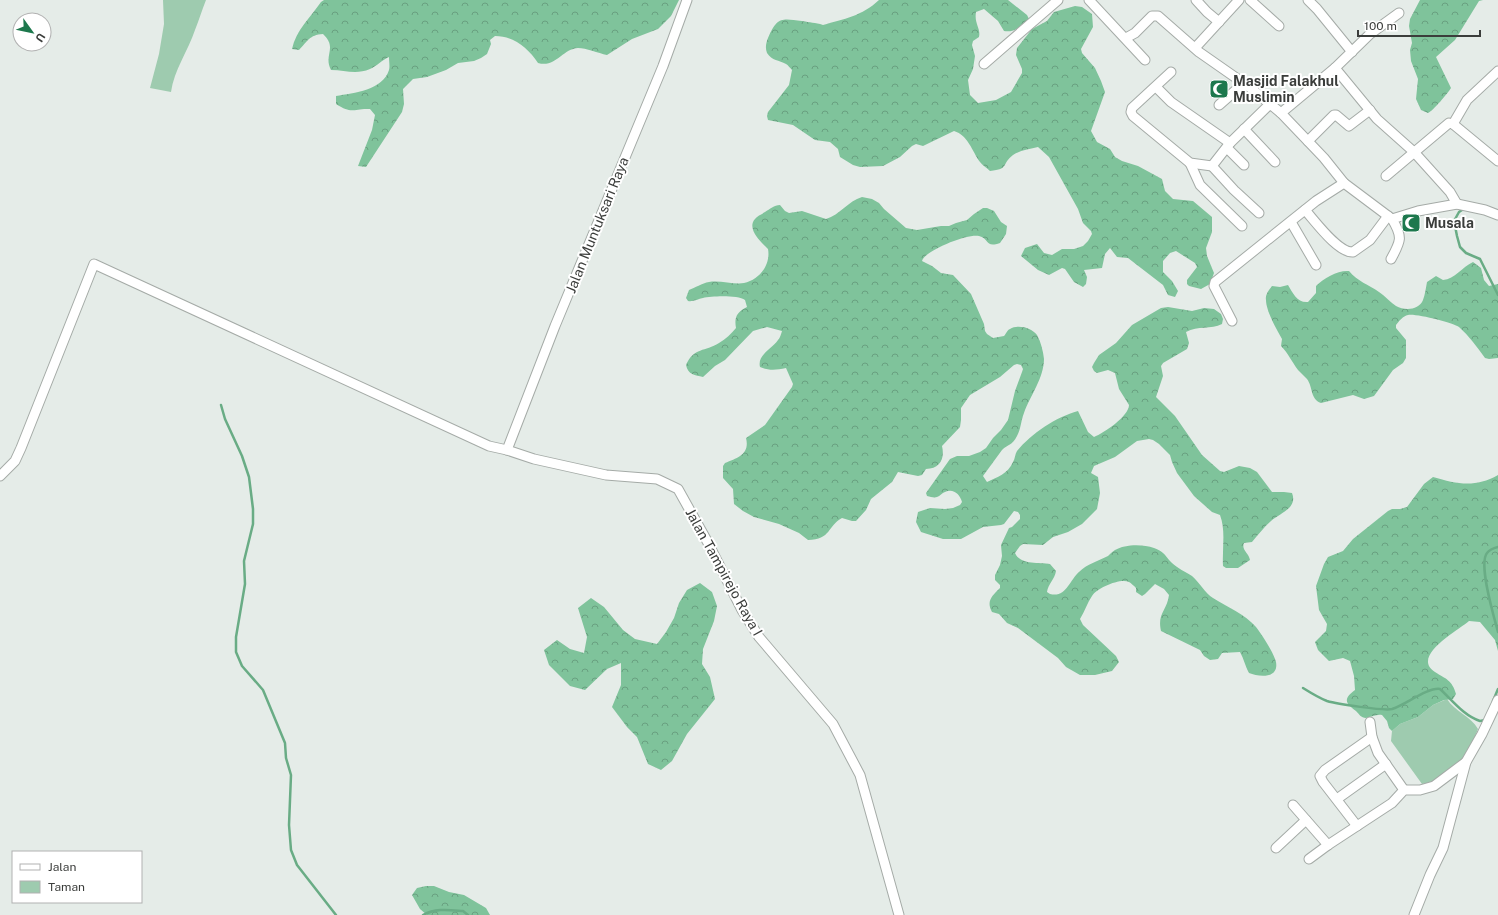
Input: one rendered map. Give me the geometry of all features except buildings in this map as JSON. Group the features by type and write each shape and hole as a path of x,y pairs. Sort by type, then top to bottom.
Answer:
{"street":[{"name":"Jalan Muntuksari Raya","path":"507,450 555,326 663,66 687,0"},
{"path":"984,64 1058,0"},
{"path":"1089,0 1126,38 1144,60"},
{"path":"1196,0 1219,22"},
{"path":"1195,48 1239,0"},
{"path":"1250,0 1279,26"},
{"path":"1308,0 1352,52"},
{"path":"1281,113 1335,68 1370,34 1399,13"},
{"path":"1126,38 1135,33 1152,16 1158,16 1195,48 1244,83 1281,113 1308,141 1344,183 1390,217 1398,229 1400,240 1391,260"},
{"path":"1335,68 1378,119 1414,152 1450,192 1457,204"},
{"path":"1453,124 1467,100 1498,71"},
{"path":"1171,72 1132,108 1131,112 1133,116 1156,136 1190,163 1200,185 1242,226"},
{"path":"1219,105 1244,83"},
{"path":"1156,87 1171,102 1229,145 1244,165"},
{"path":"1212,166 1229,145 1270,104"},
{"path":"1308,141 1334,115 1338,116 1349,126 1370,110"},
{"path":"1386,176 1449,123 1453,124 1498,161"},
{"path":"1244,129 1275,162"},
{"path":"1190,163 1212,166 1234,190 1259,213"},
{"path":"1232,321 1214,286 1215,282 1305,210 1344,183"},
{"path":"1305,210 1336,244 1350,252 1353,252 1370,240 1390,217 1457,204 1485,210 1498,215"},
{"path":"1291,222 1316,265"},
{"name":"Jalan Tampirejo Raya I","path":"0,476 15,461 21,448 94,264 490,446 507,450 534,460 606,475 657,479 678,489 707,540 742,610 759,637 832,724 857,768 899,915"},
{"path":"1414,915 1430,875 1443,848 1466,762 1482,734 1498,700"},
{"path":"1370,722 1372,737 1378,752 1404,790"},
{"path":"1357,826 1320,776 1372,737"},
{"path":"1309,859 1392,803 1404,790 1420,790 1434,786 1466,762"},
{"path":"1337,799 1386,764"},
{"path":"1293,805 1328,845"},
{"path":"1276,848 1306,820"}],"green space":[{"path":"163,0 206,0 192,38 178,68 171,92 150,88 159,54 164,24"},
{"path":"324,0 679,0 671,16 658,29 632,39 607,55 578,48 568,51 550,63 538,63 530,52 520,44 508,38 495,36 490,40 491,44 487,54 481,58 474,61 458,63 446,70 427,77 413,79 403,89 404,104 402,112 366,167 358,166 372,130 375,115 370,109 346,109 336,104 336,96 359,92 381,82 386,77 389,70 389,57 365,71 350,72 331,70 328,60 330,48 329,43 323,34 312,37 299,50 292,49 300,30"},
{"path":"879,0 1008,0 1027,15 1029,19 1024,24 1014,30 1004,31 998,21 984,9 976,12 979,37 973,41 972,45 975,56 973,69 968,80 970,95 978,103 996,100 1011,92 1022,73 1022,69 1016,55 1017,48 1032,29 1047,21 1054,12 1075,6 1082,7 1092,14 1093,27 1081,49 1082,53 1095,68 1105,92 1091,131 1097,142 1110,149 1115,157 1138,166 1162,179 1165,191 1173,199 1193,201 1212,217 1212,232 1206,248 1207,256 1214,273 1210,284 1201,289 1189,286 1187,284 1187,280 1197,267 1195,263 1176,251 1170,253 1163,261 1163,272 1172,281 1178,291 1175,297 1168,295 1163,285 1128,258 1117,257 1110,248 1105,254 1102,268 1084,270 1087,277 1086,284 1083,287 1074,282 1065,269 1062,268 1049,275 1038,270 1021,256 1025,248 1037,244 1044,253 1052,255 1062,249 1074,249 1083,246 1092,234 1083,223 1078,209 1049,157 1038,147 1016,153 1009,158 1003,167 990,171 980,162 963,136 954,131 923,146 916,144 900,157 883,166 860,167 853,165 840,157 838,149 830,142 815,140 793,125 768,120 768,112 789,85 792,70 786,64 771,58 766,51 768,38 774,26 780,20 789,19 823,25 845,19 866,10"},
{"path":"1420,0 1483,0 1479,1 1455,40 1436,57 1451,88 1437,106 1428,113 1421,110 1416,99 1418,79 1411,61 1410,50 1412,43 1409,26 1410,19"},
{"path":"862,197 872,199 879,203 906,228 917,230 949,226 967,220 983,208 994,211 1001,222 1007,226 1006,234 1000,243 990,244 979,236 966,237 939,247 931,252 922,261 941,273 953,275 971,294 987,334 993,338 1004,336 1008,330 1021,327 1032,330 1037,335 1042,347 1044,359 1042,373 1024,413 1018,433 1013,442 1002,450 983,476 987,482 1002,475 1011,466 1017,451 1023,444 1045,426 1061,417 1078,411 1088,432 1094,437 1104,432 1121,419 1129,405 1119,389 1115,373 1108,370 1097,373 1092,367 1099,355 1116,343 1132,325 1161,308 1168,307 1192,311 1204,308 1214,309 1221,314 1223,319 1222,324 1186,332 1189,343 1187,349 1163,363 1161,366 1163,376 1156,397 1175,416 1202,455 1220,471 1224,472 1239,466 1250,468 1257,472 1272,492 1292,493 1293,503 1287,510 1268,523 1252,542 1244,543 1244,550 1250,560 1238,568 1226,568 1223,566 1223,533 1220,515 1212,512 1194,496 1177,473 1170,455 1159,444 1149,439 1137,441 1115,457 1094,466 1091,473 1098,477 1100,493 1097,509 1082,524 1068,532 1053,537 1043,545 1023,544 1015,553 1021,560 1050,564 1056,571 1047,592 1055,595 1064,591 1082,569 1108,556 1119,548 1139,545 1158,549 1174,565 1192,576 1210,596 1252,622 1268,644 1275,658 1276,668 1271,674 1263,676 1249,673 1240,652 1222,653 1218,659 1210,660 1204,656 1200,650 1161,631 1160,620 1169,595 1164,589 1155,584 1142,596 1136,592 1136,588 1129,582 1120,581 1109,584 1095,593 1090,599 1080,619 1083,625 1116,656 1119,662 1112,671 1095,675 1080,675 1066,667 1058,658 1018,628 1007,623 999,614 992,612 990,608 991,599 1000,588 1000,585 995,580 995,575 1000,565 1002,556 1001,545 1009,528 1020,519 1018,512 1014,511 1004,524 983,527 961,539 943,539 921,532 916,522 918,512 930,508 953,508 960,505 962,502 960,496 953,491 944,492 938,497 927,496 926,493 950,459 957,456 969,456 980,452 986,448 1001,430 1008,420 1015,391 1023,369 1021,365 1014,365 1000,377 970,395 961,408 960,427 942,446 943,455 938,465 931,469 926,469 922,475 918,476 898,472 892,482 871,499 866,510 856,521 842,518 837,521 821,538 808,540 799,533 779,524 754,517 734,504 733,489 723,478 723,466 725,463 745,452 747,443 746,438 765,425 793,384 786,368 773,370 760,367 761,359 779,339 782,331 767,327 753,331 725,360 715,366 703,377 692,374 688,371 686,365 689,359 696,353 714,346 728,336 736,328 735,321 737,315 747,307 745,300 742,298 725,296 688,301 686,298 689,290 709,282 744,283 754,279 763,271 768,261 768,249 756,236 752,227 757,217 772,207 780,205 789,213 802,211 826,219"},
{"path":"1473,262 1481,268 1484,280 1489,286 1498,284 1498,358 1485,358 1466,334 1456,325 1426,317 1408,315 1401,319 1396,325 1396,328 1406,340 1406,358 1403,363 1393,370 1374,396 1364,399 1353,395 1321,403 1317,401 1313,396 1309,382 1298,370 1281,346 1282,339 1266,304 1266,296 1272,286 1280,287 1288,285 1298,299 1308,302 1316,293 1316,286 1323,280 1336,273 1349,271 1356,278 1379,292 1396,306 1403,309 1411,309 1418,306 1423,300 1427,282 1436,276 1443,280 1447,279"},
{"path":"1498,475 1498,651 1495,640 1480,622 1469,621 1439,644 1432,651 1428,659 1429,666 1435,672 1448,680 1453,686 1456,694 1453,699 1444,700 1433,705 1418,717 1400,724 1392,731 1382,715 1366,718 1360,716 1347,701 1347,698 1355,690 1354,676 1350,661 1343,658 1329,661 1318,650 1315,642 1326,631 1327,624 1319,610 1316,586 1328,557 1343,551 1353,539 1388,511 1407,507 1424,484 1433,477 1466,484 1482,482"},
{"path":"700,583 712,592 717,606 714,621 703,649 702,664 710,677 715,699 687,734 672,761 661,770 648,764 637,737 627,727 612,707 621,685 621,663 607,669 585,690 570,686 549,665 544,650 557,640 570,649 584,653 587,637 578,608 591,598 604,607 623,630 635,639 657,644 674,618 679,603 687,590"},
{"path":"1447,699 1478,729 1467,753 1458,764 1439,778 1422,784 1391,741 1392,731 1400,724 1418,717 1433,705"},
{"path":"434,886 449,892 464,895 486,908 490,915 427,915 420,909 412,895 417,888"}],"waterway":[{"path":"1465,208 1459,212 1454,221 1460,247 1466,253 1480,259 1498,295"},
{"path":"221,405 225,419 242,456 249,477 253,509 253,524 244,561 245,584 236,637 236,652 242,666 263,690 285,743 286,758 291,775 289,825 291,850 297,865 336,915"},
{"path":"1498,547 1487,553 1484,568 1490,603 1498,632"},
{"path":"1303,688 1327,701 1380,709 1392,709 1423,693 1440,689 1458,707 1474,719 1480,721 1485,720"},
{"path":"1493,701 1498,689"},
{"path":"423,915 438,910 463,911 468,915"}],"place":[{"name":"Masjid Falakhul Muslimin","path":"1219,89"},
{"name":"Musala","path":"1411,223"}]}
